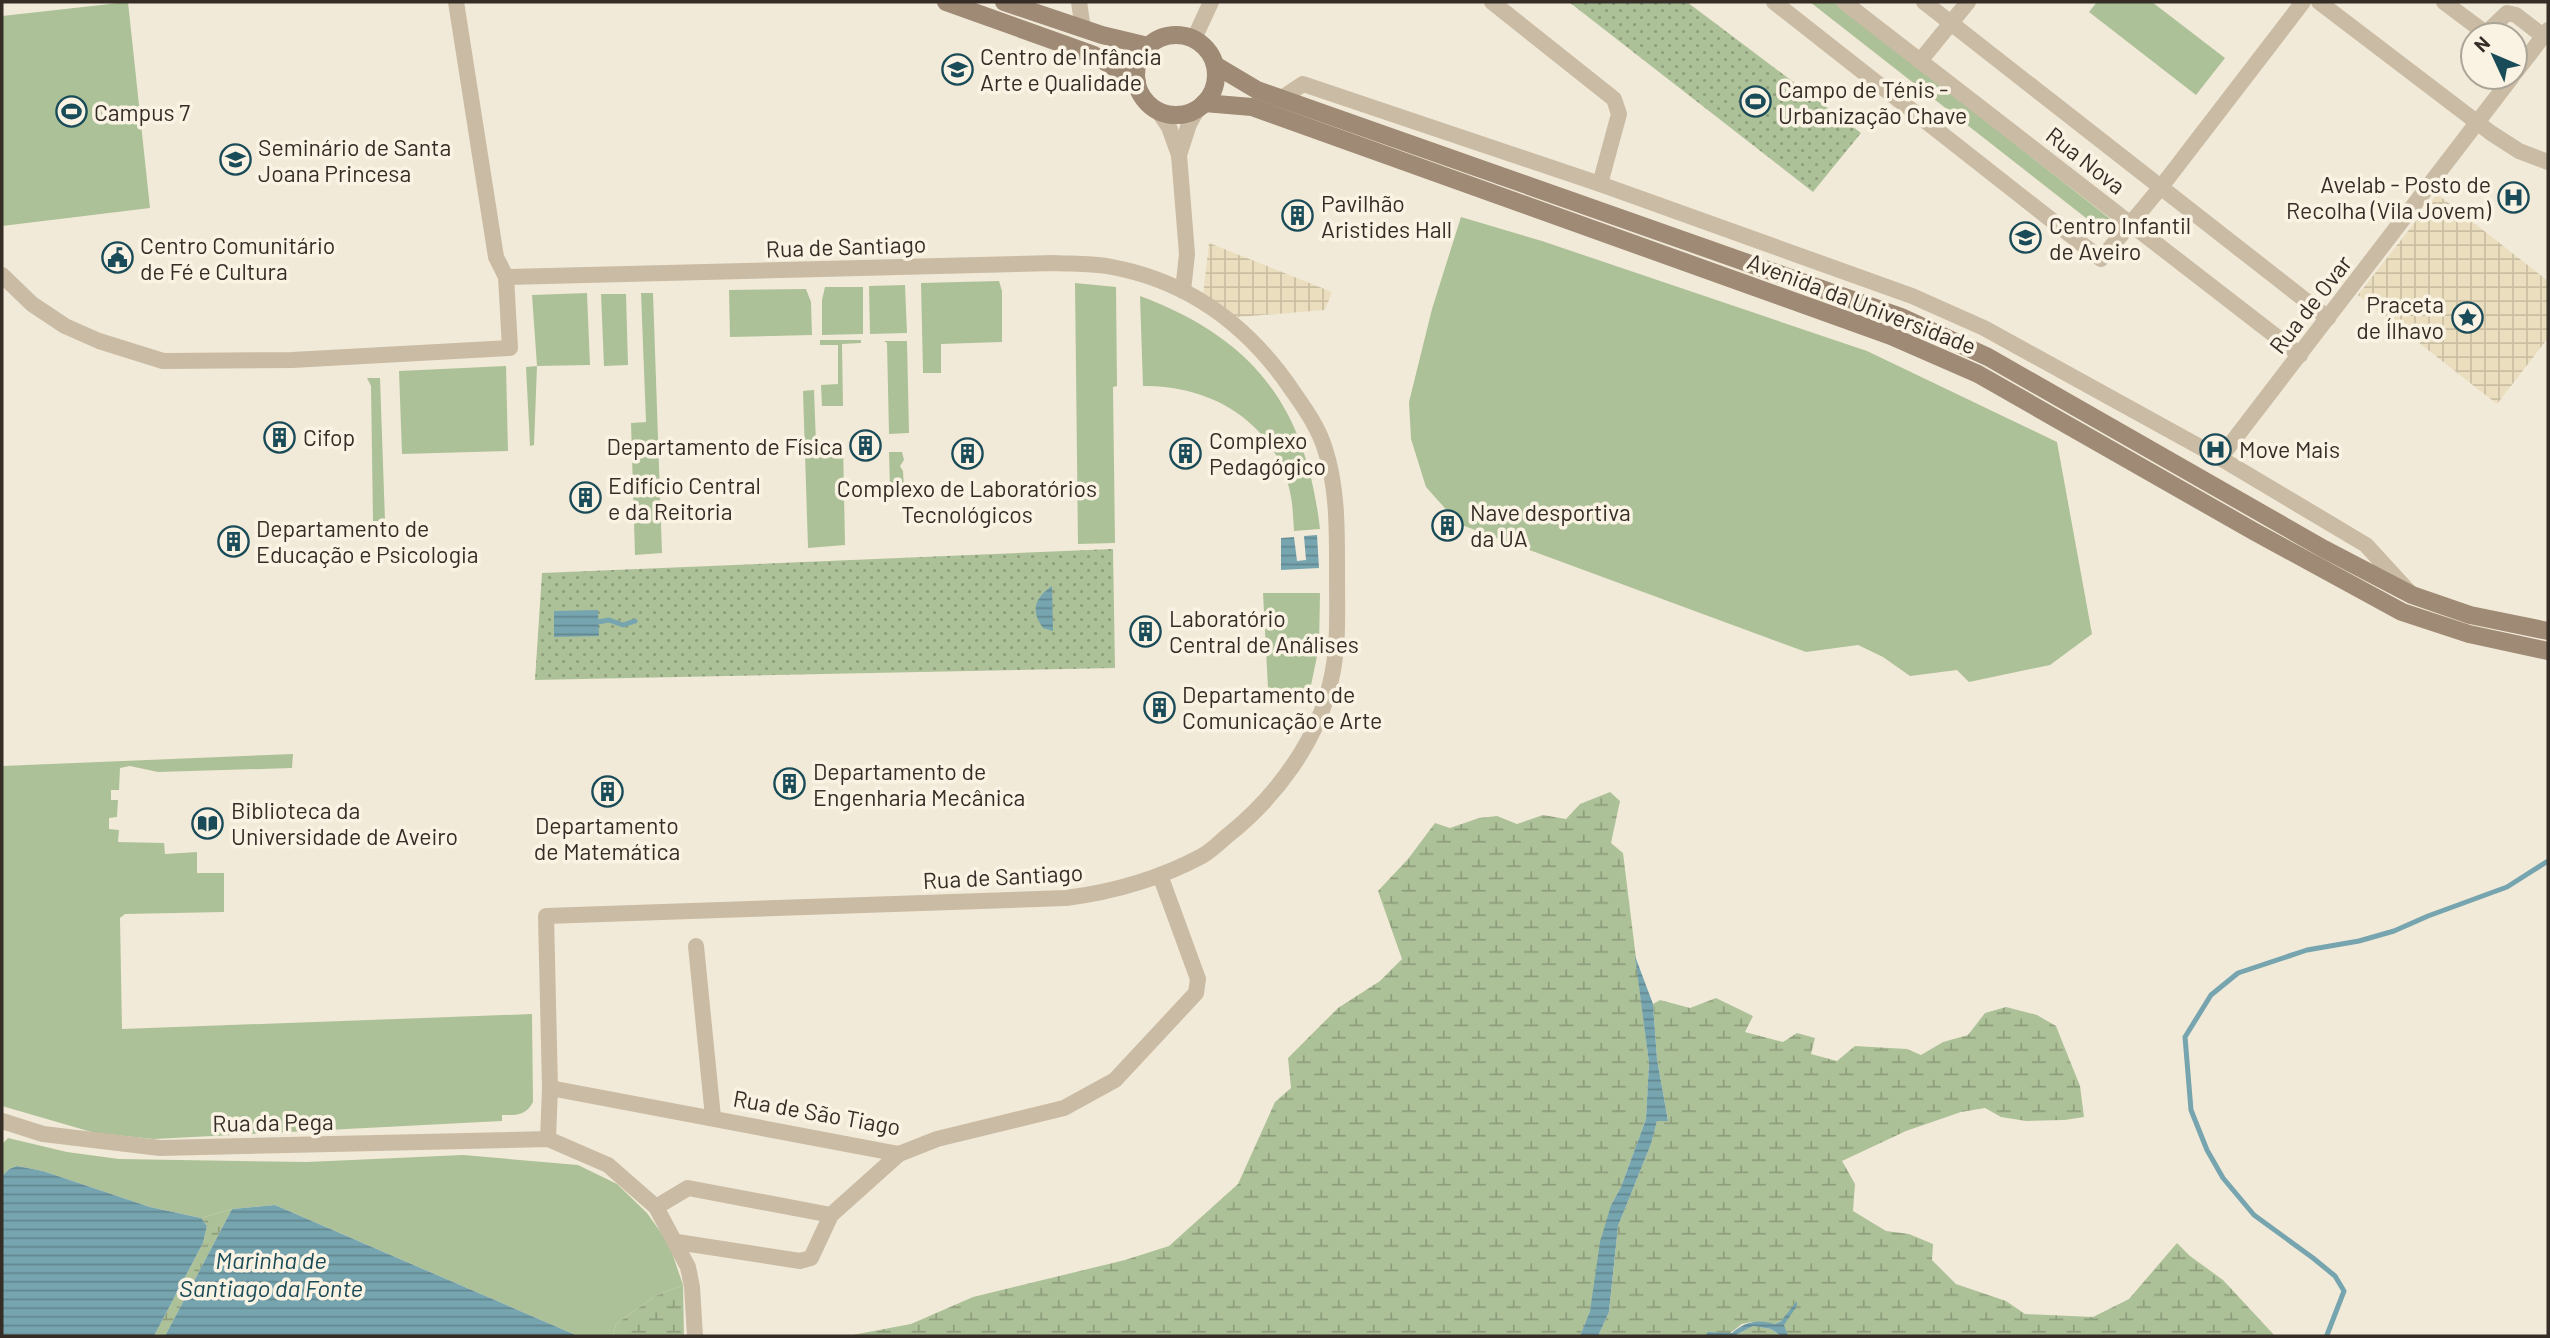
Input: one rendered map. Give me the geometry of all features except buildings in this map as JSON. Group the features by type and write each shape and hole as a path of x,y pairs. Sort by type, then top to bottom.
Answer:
{"main road":[{"path":"946,2 1094,55 1137,82"},
{"path":"1004,2 1083,29 1148,46"},
{"path":"1170,35 1183,35 1204,46 1215,65 1216,79 1212,92 1201,105 1178,114 1158,111 1148,104 1141,94 1136,69 1140,56 1148,46 1170,35"},
{"name":"Avenida da Universidade","path":"1215,65 1257,90 1901,317 1988,357 2324,549 2412,595 2470,615 2548,631"},
{"name":"Avenida da Universidade","path":"1201,105 1252,107 1891,336 1978,374 2243,526 2402,612 2469,634 2548,651"}],"street":[{"path":"2,275 32,304 65,326 99,341 163,361 292,360 510,348 506,277 496,257 456,2"},
{"path":"1079,2 1083,29"},
{"path":"1194,39 1211,2"},
{"path":"1492,2 1614,99 1619,114 1600,184"},
{"path":"1774,2 2101,259 2161,187 2303,2"},
{"name":"Rua Nova","path":"1844,2 2300,355"},
{"name":"Rua Nova","path":"1924,2 2328,318"},
{"path":"1920,61 1968,2"},
{"path":"2319,2 2477,123 2519,151 2548,162"},
{"path":"2444,2 2470,21"},
{"path":"2499,21 2507,13 2525,21"},
{"path":"2529,23 2546,33"},
{"name":"Rua de Ovar","path":"2529,52 2546,33"},
{"name":"Avenida da Universidade","path":"1282,99 1303,83 1600,184 1912,296 2036,355 2220,458 2367,545 2412,595"},
{"name":"Rua de Ovar","path":"2220,458 2499,91"},
{"path":"1179,155 1189,124 1201,105"},
{"path":"1158,111 1169,127 1179,155 1187,254 1183,291"},
{"name":"Rua de Santiago","path":"506,277 1054,263 1112,267 1166,283 1209,306 1247,334 1282,374 1325,446 1333,482 1338,533 1338,630 1331,681 1315,725 1272,794 1243,823 1204,855 1160,875 1106,893 1066,898 546,916 550,1088"},
{"name":"Rua de São Tiago","path":"550,1088 900,1154 937,1139 1064,1108 1115,1080 1196,993 1198,979 1160,875"},
{"path":"696,946 713,1117"},
{"path":"550,1088 548,1139 608,1165 656,1207 677,1242 688,1267 692,1287 695,1336"},
{"name":"Rua da Pega","path":"2,1121 43,1134 160,1148 548,1139"},
{"path":"677,1242 800,1261 811,1258 831,1215 900,1154"},
{"path":"656,1207 688,1188 831,1215"}],"green space":[{"name":"Campus 7","path":"128,2 150,208 2,226 2,16"},
{"path":"1569,2 1687,2 1861,133 1813,192"},
{"path":"1810,2 1834,2 2118,225 2109,236"},
{"path":"2097,2 2152,2 2225,58 2196,95 2089,12"},
{"path":"1461,217 1542,241 1867,351 2057,442 2092,634 2050,665 1969,682 1957,670 1910,676 1883,657 1858,645 1806,652 1459,524 1426,487 1411,439 1409,402 1432,309"},
{"path":"999,281 1002,291 1002,342 941,344 941,373 923,373 921,283"},
{"path":"1075,283 1116,287 1117,386 1113,387 1115,543 1078,544"},
{"path":"905,285 907,333 870,334 869,286"},
{"path":"825,287 863,287 863,334 822,335 822,300"},
{"path":"806,289 811,302 812,335 730,337 729,290"},
{"path":"587,293 590,365 537,366 532,295"},
{"path":"641,293 653,293 662,553 635,555 631,423 646,422"},
{"path":"601,294 626,294 628,365 604,366"},
{"path":"1140,296 1180,313 1215,334 1244,357 1268,383 1287,413 1302,448 1313,486 1320,529 1294,531 1291,497 1282,467 1255,427 1236,412 1193,392 1143,386"},
{"path":"820,340 861,340 861,343 842,344 843,406 822,406 821,385 838,384 838,345 820,345"},
{"path":"884,341 907,341 909,433 889,434 887,343"},
{"path":"506,366 508,451 402,454 399,371"},
{"path":"537,366 534,445 530,446 526,367"},
{"path":"367,378 380,378 385,521 373,521 371,386"},
{"path":"814,390 816,444 843,441 845,545 808,548 803,391"},
{"path":"889,452 902,452 904,460 900,466 904,488 890,488"},
{"path":"1113,549 1115,668 535,680 542,573"},
{"path":"1263,593 1320,593 1319,647 1310,690 1268,688"},
{"path":"293,754 292,768 158,772 130,766 120,768 119,790 111,790 111,800 118,800 117,817 109,818 109,829 119,830 118,842 164,843 165,854 197,852 197,873 224,873 224,912 125,914 120,918 122,1029 532,1014 533,1102 530,1107 520,1114 502,1115 502,1121 154,1139 95,1133 2,1106 2,766"},
{"path":"1610,792 1620,801 1611,843 1623,853 1649,1063 1646,1119 1621,1187 1611,1205 1590,1311 1580,1336 847,1336 911,1324 973,1297 1125,1260 1169,1246 1238,1184 1275,1102 1291,1088 1288,1058 1338,1008 1380,981 1402,959 1378,891 1408,859 1435,823 1450,828 1479,818 1497,816 1517,824 1543,815 1566,819 1580,804"},
{"path":"1716,998 1753,1016 1745,1032 1783,1042 1797,1033 1815,1038 1811,1054 1837,1061 1855,1046 1907,1049 1921,1055 1943,1042 1968,1035 1985,1013 2006,1007 2037,1015 2056,1026 2080,1086 2084,1117 2026,1121 2001,1117 1985,1108 1961,1112 1906,1131 1842,1161 1855,1184 1853,1211 1886,1231 1909,1234 1933,1244 1932,1260 1956,1284 2006,1301 2025,1314 2093,1317 2129,1299 2177,1243 2223,1280 2275,1336 1788,1336 1783,1325 1789,1316 1775,1324 1742,1324 1729,1334 1709,1332 1706,1336 1598,1336 1609,1312 1618,1226 1651,1144 1657,1121 1668,1121 1657,1059 1653,1004 1660,1000 1690,1008"},
{"path":"8,1138 67,1152 119,1159 307,1162 463,1155 578,1165 617,1184 647,1213 669,1244 683,1285 655,1296 616,1324 613,1336 578,1336 275,1205 232,1209 201,1218 150,1207 43,1171 17,1166 2,1176 2,1144"},
{"path":"232,1209 165,1336 154,1336 203,1243 207,1226 201,1218"},
{"path":"683,1285 684,1336 613,1336 616,1324 655,1296"},
{"path":"1753,1326 1771,1329 1781,1336 1734,1336"}],"shaded area":[{"name":"Praceta de Ílhavo","path":"2437,194 2548,281 2548,338 2497,404 2358,295"},
{"path":"1209,243 1332,292 1325,310 1237,317 1203,296"}],"water":[{"path":"1317,535 1319,568 1281,570 1281,538 1294,537 1297,561 1306,560 1304,536"},
{"path":"1052,586 1053,631 1043,628 1036,610 1038,600"},
{"path":"598,610 599,636 554,637 554,611"},
{"path":"1635,956 1653,1004 1657,1059 1668,1121 1657,1121 1651,1144 1618,1226 1609,1312 1598,1336 1580,1336 1590,1311 1600,1242 1611,1205 1621,1187 1646,1119 1649,1063"},
{"path":"17,1166 43,1171 150,1207 201,1218 207,1226 203,1243 154,1336 2,1336 2,1176"},
{"name":"Marinha de Santiago da Fonte","path":"275,1205 578,1336 165,1336 232,1209"},
{"path":"1797,1301 1797,1306 1784,1325 1788,1336 1753,1326 1734,1336 1705,1336 1708,1332 1732,1333 1752,1322 1775,1324 1781,1321"}],"waterway":[{"path":"598,622 609,620 623,625 635,621"},
{"path":"2327,1335 2344,1291 2335,1276 2254,1215 2223,1178 2207,1150 2191,1110 2185,1037 2211,995 2238,973 2307,950 2359,941 2394,931 2507,887 2548,861"}],"place":[{"name":"Centro de Infância Arte e Qualidade","path":"957,69"},
{"name":"Campo de Ténis - Urbanização Chave","path":"1755,102"},
{"name":"Campus 7","path":"71,112"},
{"name":"Seminário de Santa Joana Princesa","path":"235,160"},
{"name":"Avelab - Posto de Recolha (Vila Jovem)","path":"2514,197"},
{"name":"Pavilhão Aristides Hall","path":"1298,216"},
{"name":"Centro Infantil de Aveiro","path":"2026,238"},
{"name":"Centro Comunitário de Fé e Cultura","path":"117,258"},
{"name":"Praceta de Ílhavo","path":"2467,317"},
{"name":"Cifop","path":"280,437"},
{"name":"Departamento de Física","path":"866,446"},
{"name":"Move Mais","path":"2216,449"},
{"name":"Complexo Pedagógico","path":"1186,453"},
{"name":"Complexo de Laboratórios Tecnológicos","path":"967,454"},
{"name":"Edifício Central e da Reitoria","path":"585,498"},
{"name":"Nave desportiva da UA","path":"1447,525"},
{"name":"Departamento de Educação e Psicologia","path":"233,541"},
{"name":"Laboratório Central de Análises","path":"1146,631"},
{"name":"Departamento de Comunicação e Arte","path":"1159,707"},
{"name":"Departamento de Engenharia Mecânica","path":"790,784"},
{"name":"Departamento de Matemática","path":"607,791"},
{"name":"Biblioteca da Universidade de Aveiro","path":"208,823"}]}
